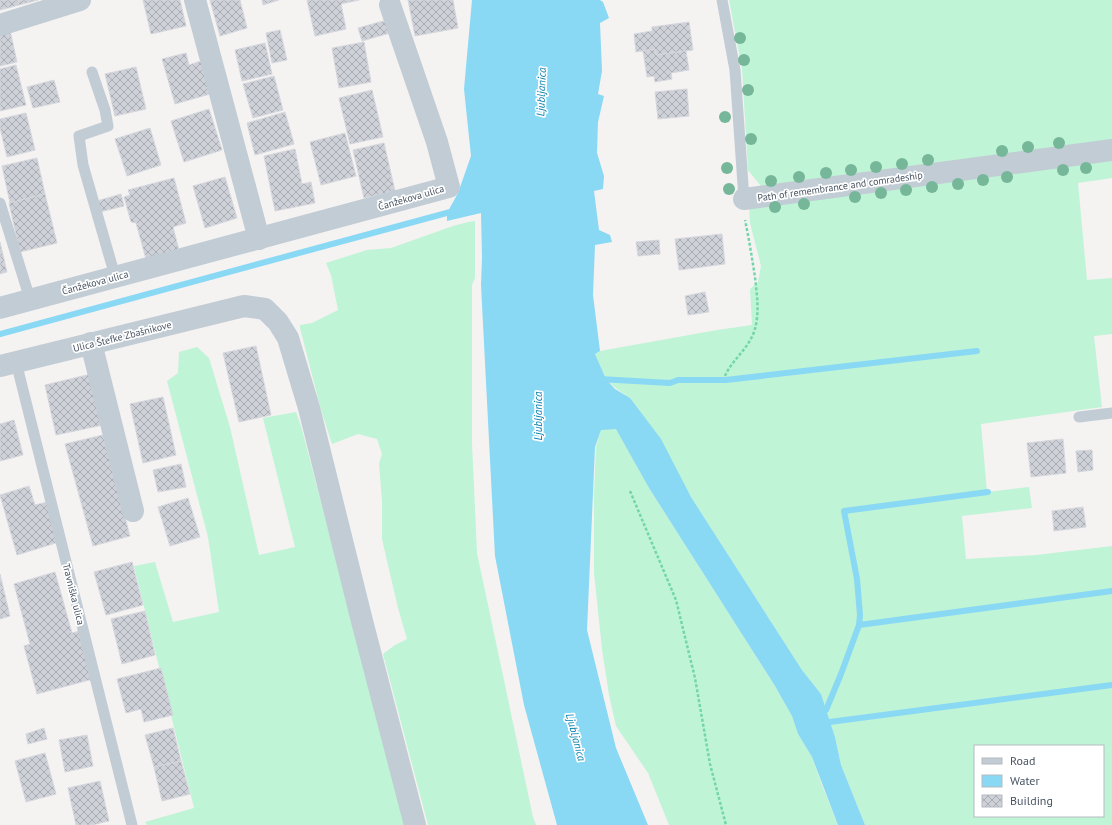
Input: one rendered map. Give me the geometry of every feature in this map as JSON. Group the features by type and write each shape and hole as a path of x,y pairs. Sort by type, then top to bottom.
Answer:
{"street":[{"path":"0,26 80,0"},
{"path":"195,0 259,239"},
{"name":"Čanžekova ulica","path":"0,308 448,187 437,142 390,5"},
{"name":"Path of remembrance and comradeship","path":"744,199 1112,150"},
{"name":"Ulica Štefke Zbašnikove","path":"8,364 244,306 265,310 278,322 288,338 309,408 362,621 416,825"},
{"path":"91,343 133,511"}],"lane":[{"name":"Path of remembrance and comradeship","path":"722,0 735,70 744,199"},
{"path":"92,72 105,110 108,126 79,136 83,165 115,276"},
{"path":"0,203 30,299"},
{"name":"Travniška ulica","path":"8,364 132,825"},
{"path":"1079,417 1112,413"}],"path":[{"path":"725,376 754,333 757,317 758,300 753,261 744,214 744,199"},
{"path":"630,491 676,600 696,678 710,764 726,825"}],"green space":[{"path":"729,0 1112,0 1112,143 764,190 748,170 742,69"},
{"path":"1112,157 1112,178 1078,183 1087,280 1112,278 1112,334 1094,336 1102,407 981,424 987,492 1029,487 1032,508 962,516 966,559 1036,555 1112,546 1112,825 865,825 841,765 835,737 821,694 802,670 691,497 630,398 611,384 604,375 595,354 600,351 752,325 750,289 758,282 761,266 750,223 749,205"},
{"path":"475,221 475,278 472,285 472,443 477,553 533,817 536,825 428,825 383,654 395,645 407,639 398,608 382,539 382,501 379,464 382,454 377,439 358,434 332,444 321,410 300,328 300,325 312,323 338,310 331,275 326,263 367,250 391,248 453,226"},
{"path":"197,347 209,358 230,427 259,555 295,547 263,418 296,412 301,426 406,825 147,825 145,822 194,808 134,566 155,562 173,622 219,612 208,537 167,381 178,373 179,352"},
{"path":"601,429 617,429 649,488 775,686 792,716 798,734 812,757 838,825 669,825 648,773 616,726 609,695 602,649 594,573 594,495 596,447"}],"water":[{"name":"Ljubljanica","path":"472,0 600,0 603,2 609,18 600,23 602,71 598,94 604,96 598,122 597,153 604,176 603,189 594,191 599,230 610,235 612,242 595,245 593,295 600,351 595,354 606,379 615,389 630,398 661,439 691,497 802,670 821,694 835,737 841,765 865,825 838,825 812,757 798,734 792,716 775,686 649,488 616,429 601,430 595,447 587,630 616,748 648,825 557,825 524,705 495,556 481,285 481,213 447,221 447,213 458,193 471,156 464,89"}],"building":[{"path":"0,0 18,0 19,5 0,10"},
{"path":"18,0 38,0 19,5"},
{"path":"143,0 180,0 186,26 151,34"},
{"path":"210,0 240,0 247,28 220,36"},
{"path":"262,0 279,0 263,5"},
{"path":"307,0 359,0 341,4 346,29 315,36"},
{"path":"408,0 453,0 458,28 415,36"},
{"path":"387,20 390,33 362,41 358,28"},
{"path":"689,22 693,50 656,55 655,49 636,52 634,34 652,31 652,27"},
{"path":"10,30 17,62 0,66 0,32"},
{"path":"280,30 287,60 272,63 266,33"},
{"path":"364,42 371,82 339,88 332,48"},
{"path":"265,43 272,74 242,81 235,50"},
{"path":"655,49 656,55 686,51 689,70 671,73 672,79 655,82 654,76 647,77 643,51"},
{"path":"186,53 189,65 201,61 210,94 175,104 162,59"},
{"path":"16,65 26,105 0,111 0,69"},
{"path":"136,67 146,109 115,116 105,74"},
{"path":"274,76 283,110 253,118 243,84"},
{"path":"54,80 60,102 33,108 27,87"},
{"path":"687,89 689,116 658,119 655,92"},
{"path":"372,90 383,137 350,144 339,98"},
{"path":"209,109 222,150 184,162 171,121"},
{"path":"285,112 294,144 255,155 247,123"},
{"path":"26,113 35,150 7,157 0,128 0,119"},
{"path":"150,128 161,165 127,176 115,139"},
{"path":"345,133 356,176 321,185 310,142"},
{"path":"384,143 395,191 364,198 353,150"},
{"path":"295,149 302,184 311,182 315,203 275,211 264,156"},
{"path":"37,158 45,194 10,203 2,166"},
{"path":"225,177 237,218 205,228 193,186"},
{"path":"174,178 186,223 173,227 179,250 146,259 136,223 131,222 124,197 130,195 128,190"},
{"path":"45,194 57,243 20,252 9,203"},
{"path":"121,194 124,206 100,212 97,201"},
{"path":"722,234 725,264 679,270 675,239"},
{"path":"659,240 660,254 638,256 636,242"},
{"path":"0,242 7,272 0,274"},
{"path":"705,292 709,312 688,315 685,296"},
{"path":"256,346 271,415 239,422 223,353"},
{"path":"91,374 103,425 56,435 45,385"},
{"path":"163,397 176,455 143,463 130,404"},
{"path":"14,420 23,455 0,461 0,424"},
{"path":"103,435 130,536 93,546 65,444"},
{"path":"1063,439 1066,473 1031,477 1027,443"},
{"path":"1092,450 1093,470 1078,472 1076,451"},
{"path":"181,464 186,487 158,492 153,470"},
{"path":"29,486 35,505 47,502 59,542 17,555 0,495"},
{"path":"188,498 200,537 170,546 158,507"},
{"path":"1083,507 1086,527 1054,531 1052,511"},
{"path":"132,562 143,605 106,615 94,572"},
{"path":"55,572 72,633 80,631 93,679 37,694 24,646 30,644 14,584"},
{"path":"0,574 10,616 0,619"},
{"path":"145,611 155,655 122,664 111,619"},
{"path":"161,668 173,715 144,722 141,709 126,713 117,679"},
{"path":"44,728 47,739 28,744 26,734"},
{"path":"173,728 181,761 154,767 145,735"},
{"path":"87,735 93,766 65,772 59,740"},
{"path":"45,753 56,794 26,802 15,761"},
{"path":"181,761 190,794 162,801 154,767"},
{"path":"100,781 109,821 92,825 76,825 68,788"}],"waterway":[{"path":"0,334 454,211"},
{"path":"599,379 670,383 678,380 726,380 977,351"},
{"path":"820,712 826,710 859,625 860,615 857,579 844,511 988,492"},
{"path":"859,625 1112,591"},
{"path":"822,723 1112,685"}]}
